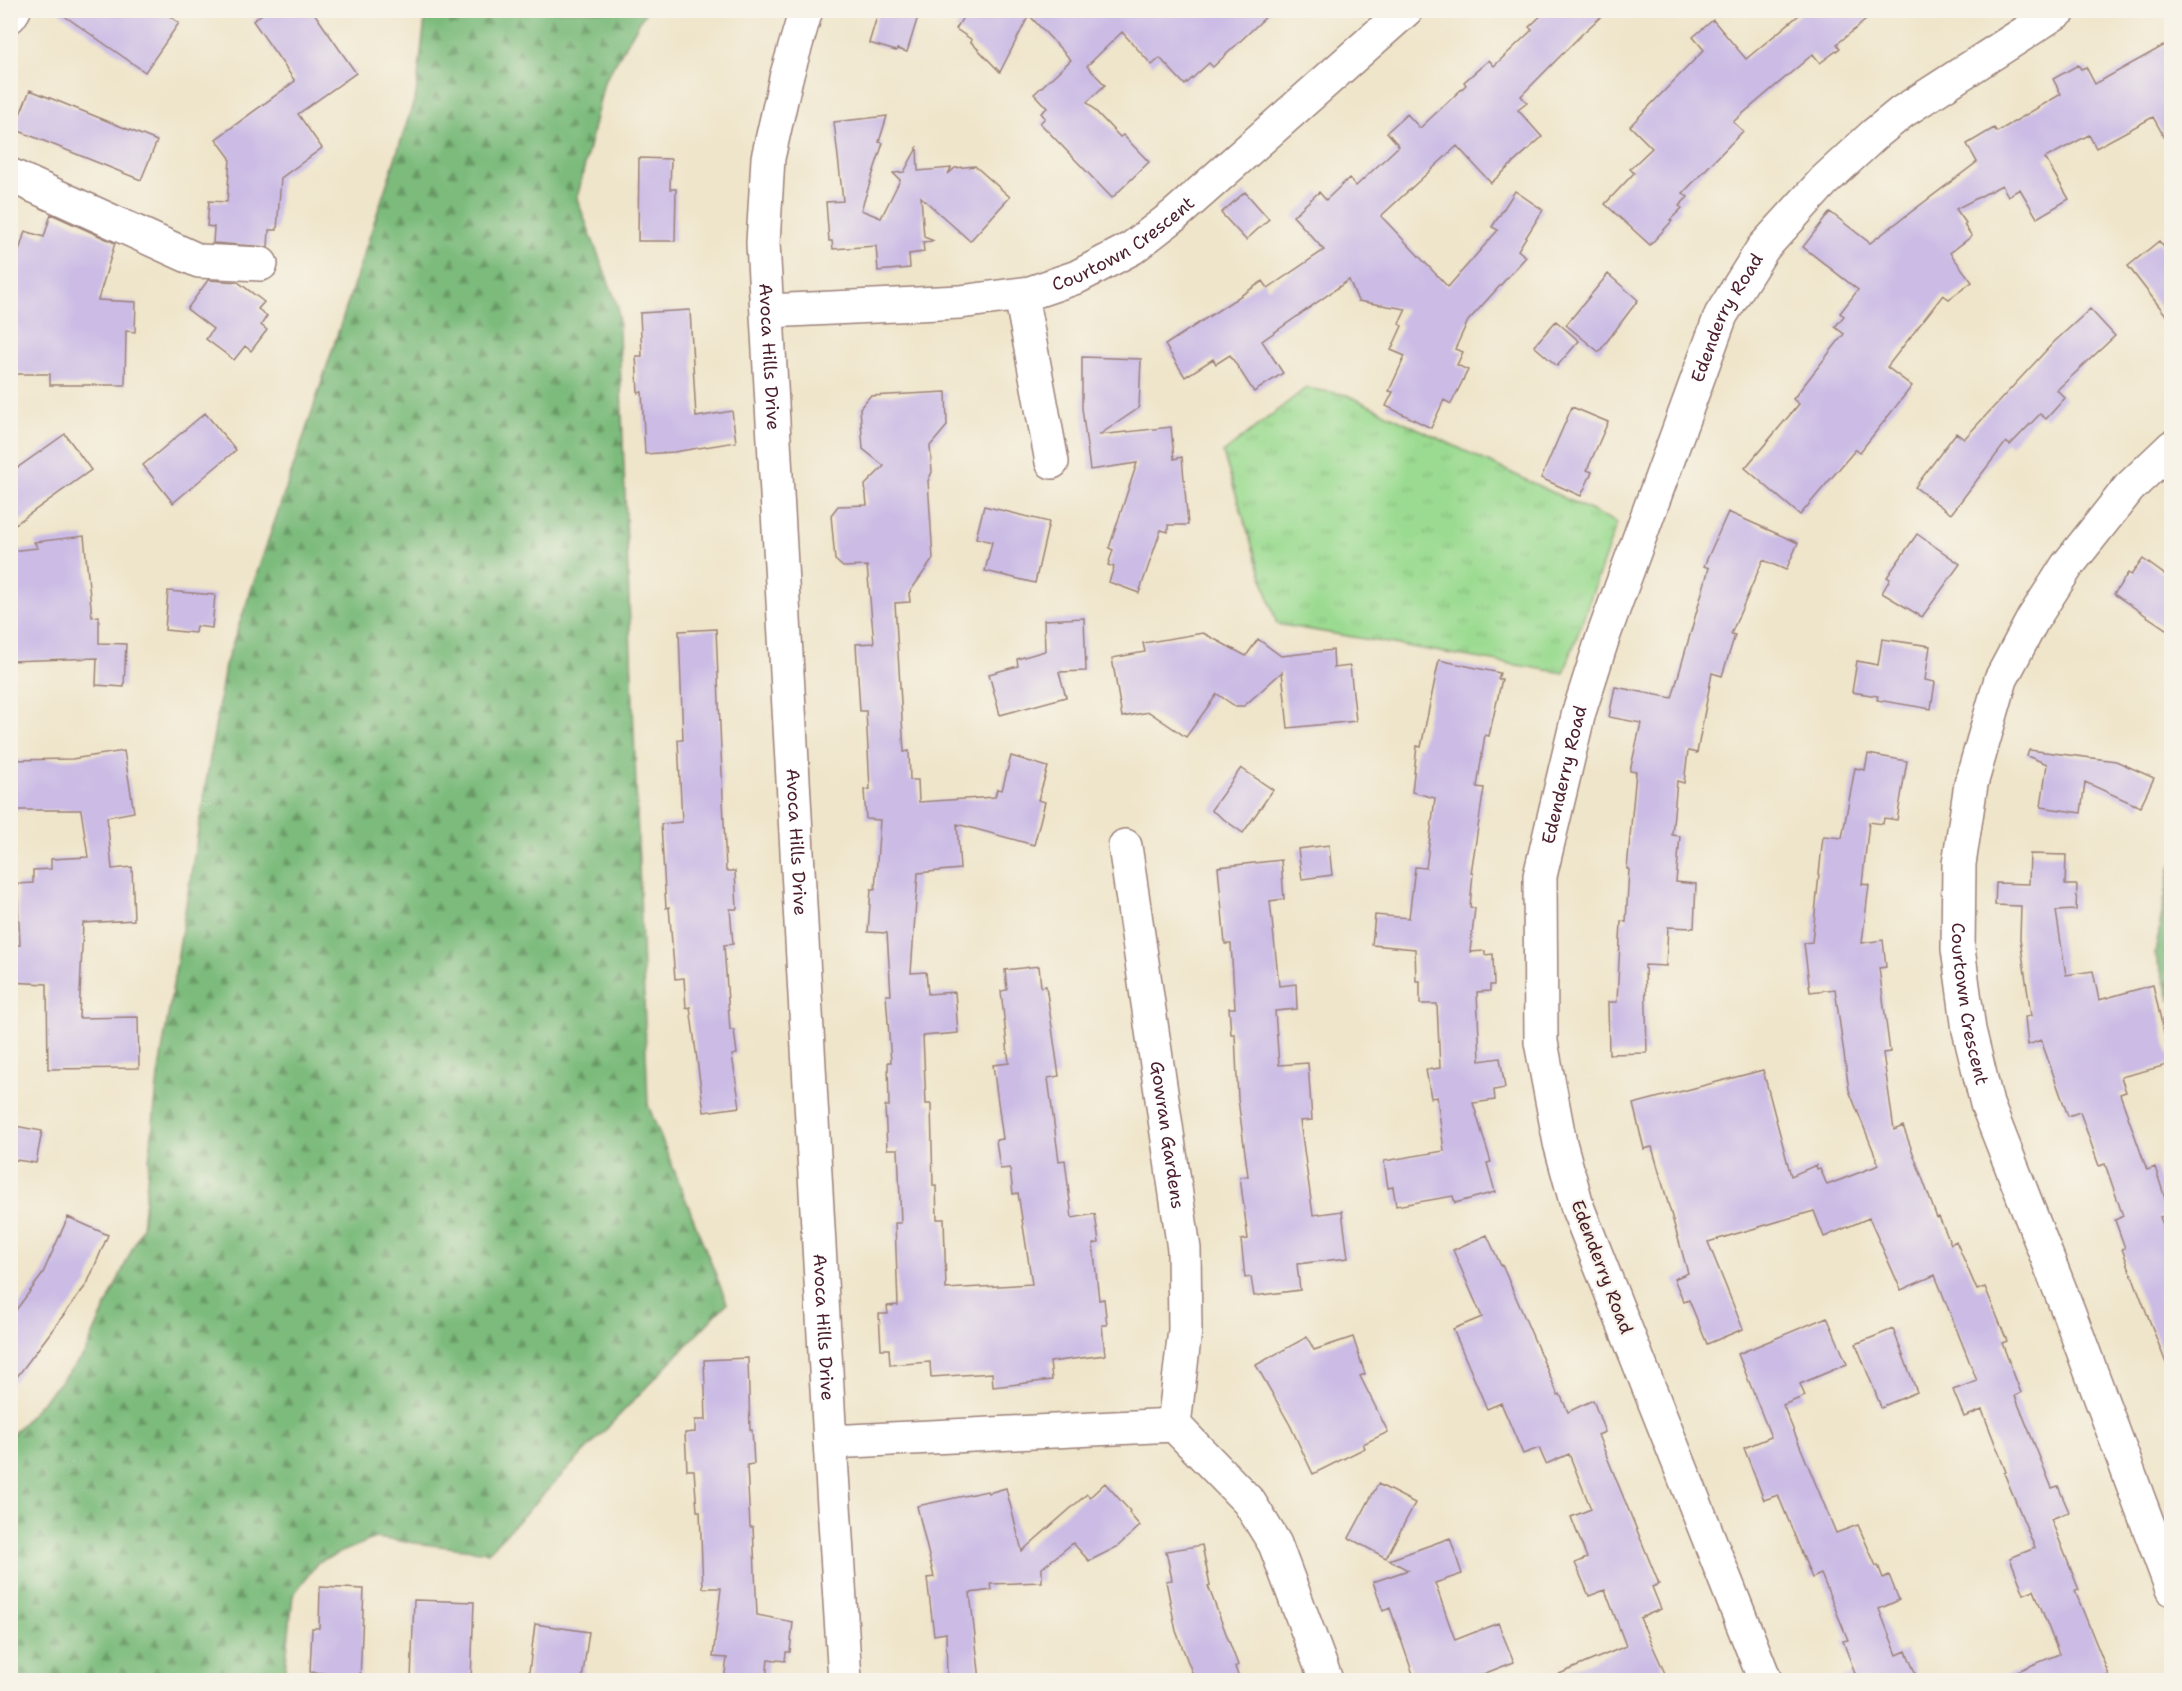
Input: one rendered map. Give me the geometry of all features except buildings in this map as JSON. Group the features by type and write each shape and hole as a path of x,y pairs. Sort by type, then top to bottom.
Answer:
{"street":[{"path":"10,16 14,10"},
{"name":"Avoca Hills Drive","path":"806,10 786,78 768,158 763,243 845,1680"},
{"name":"Courtown Crescent","path":"768,311 960,302 1021,295 1054,286 1077,276 1132,248 1176,214 1406,10"},
{"name":"Edenderry Road","path":"1765,1680 1578,1209 1560,1143 1541,1042 1540,876 1579,712 1602,637 1720,315 1763,248 1824,181 1875,134 1902,112 2060,10"},
{"path":"10,175 199,261 261,264"},
{"path":"1021,295 1052,462"},
{"name":"Courtown Crescent","path":"2172,447 2129,488 2067,566 2033,619 2001,679 1970,795 1959,864 1958,949 1969,1030 1987,1104 2069,1313 2172,1589"},
{"name":"Gowran Gardens","path":"1125,846 1184,1249 1185,1330 1174,1425"},
{"path":"830,1442 1174,1425 1249,1502 1275,1544 1326,1680"}],"green space":[{"path":"426,11 646,11 604,82 577,199 618,307 648,1105 727,1303 488,1552 375,1538 318,1562 293,1595 284,1680 11,1680 11,1436 84,1355 142,1227 158,1077 225,666 305,433 416,95"},
{"path":"1306,388 1347,395 1617,523 1564,673 1277,624 1223,453"},
{"path":"2171,864 2171,1001 2155,954"}]}
